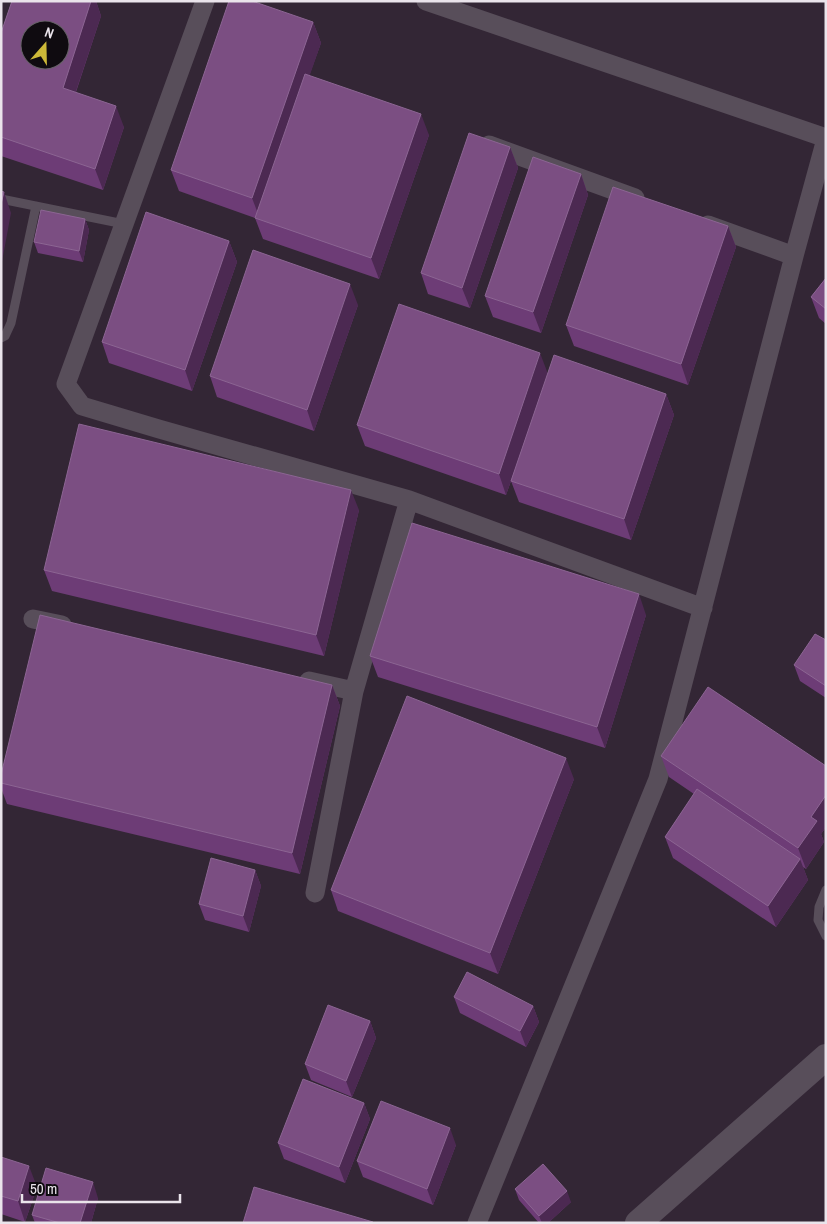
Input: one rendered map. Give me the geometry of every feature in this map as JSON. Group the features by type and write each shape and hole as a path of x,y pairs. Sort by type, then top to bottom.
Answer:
{"main road":[{"path":"638,1223 826,1057"}],"street":[{"path":"205,1 66,384 82,406 409,500 703,608"},
{"path":"426,1 826,138 658,779 477,1223"},
{"path":"470,138 655,205"},
{"path":"692,219 794,256"},
{"path":"315,893 354,691 409,500"},
{"path":"33,619 81,630"},
{"path":"295,678 354,691"}],"lane":[{"path":"1,198 124,224"},
{"path":"1,338 5,336 11,323 36,206"},
{"path":"826,890 819,907 818,920 826,936"}],"shaded area":[{"path":"1,1 826,1 826,1223 1,1223"}],"building":[{"path":"12,1 91,1 70,66 70,20 20,20 20,70 69,70 63,88 116,106 95,169 1,137 1,33"},
{"path":"229,1 252,1 313,22 252,198 171,170"},
{"path":"305,74 421,114 371,258 255,218"},
{"path":"469,133 510,147 462,288 421,273"},
{"path":"533,157 581,174 533,312 485,296"},
{"path":"613,187 728,226 681,364 566,325"},
{"path":"1,191 4,192 1,204"},
{"path":"41,210 85,219 79,251 34,242"},
{"path":"146,212 229,241 185,370 102,342"},
{"path":"253,250 350,284 307,410 210,376"},
{"path":"826,278 826,309 811,297"},
{"path":"399,304 540,353 499,474 357,425"},
{"path":"554,355 666,394 624,519 511,481"},
{"path":"79,424 351,490 316,635 44,570"},
{"path":"412,523 639,594 597,727 370,656"},
{"path":"40,615 332,685 292,853 1,783 1,775"},
{"path":"815,634 826,640 826,686 794,665"},
{"path":"708,687 826,766 826,795 811,817 817,821 798,848 661,756"},
{"path":"407,696 566,758 490,953 331,890"},
{"path":"697,789 800,859 768,906 665,837"},
{"path":"211,858 255,870 243,916 199,904"},
{"path":"467,972 533,1006 520,1031 454,997"},
{"path":"328,1005 370,1021 346,1081 305,1064"},
{"path":"303,1079 364,1103 339,1167 278,1143"},
{"path":"381,1101 450,1128 427,1189 357,1161"},
{"path":"1,1157 29,1166 18,1201 1,1196"},
{"path":"543,1164 567,1191 539,1216 515,1189"},
{"path":"46,1168 93,1182 80,1223 60,1223 32,1215"},
{"path":"254,1187 373,1222 373,1223 243,1223"}]}
